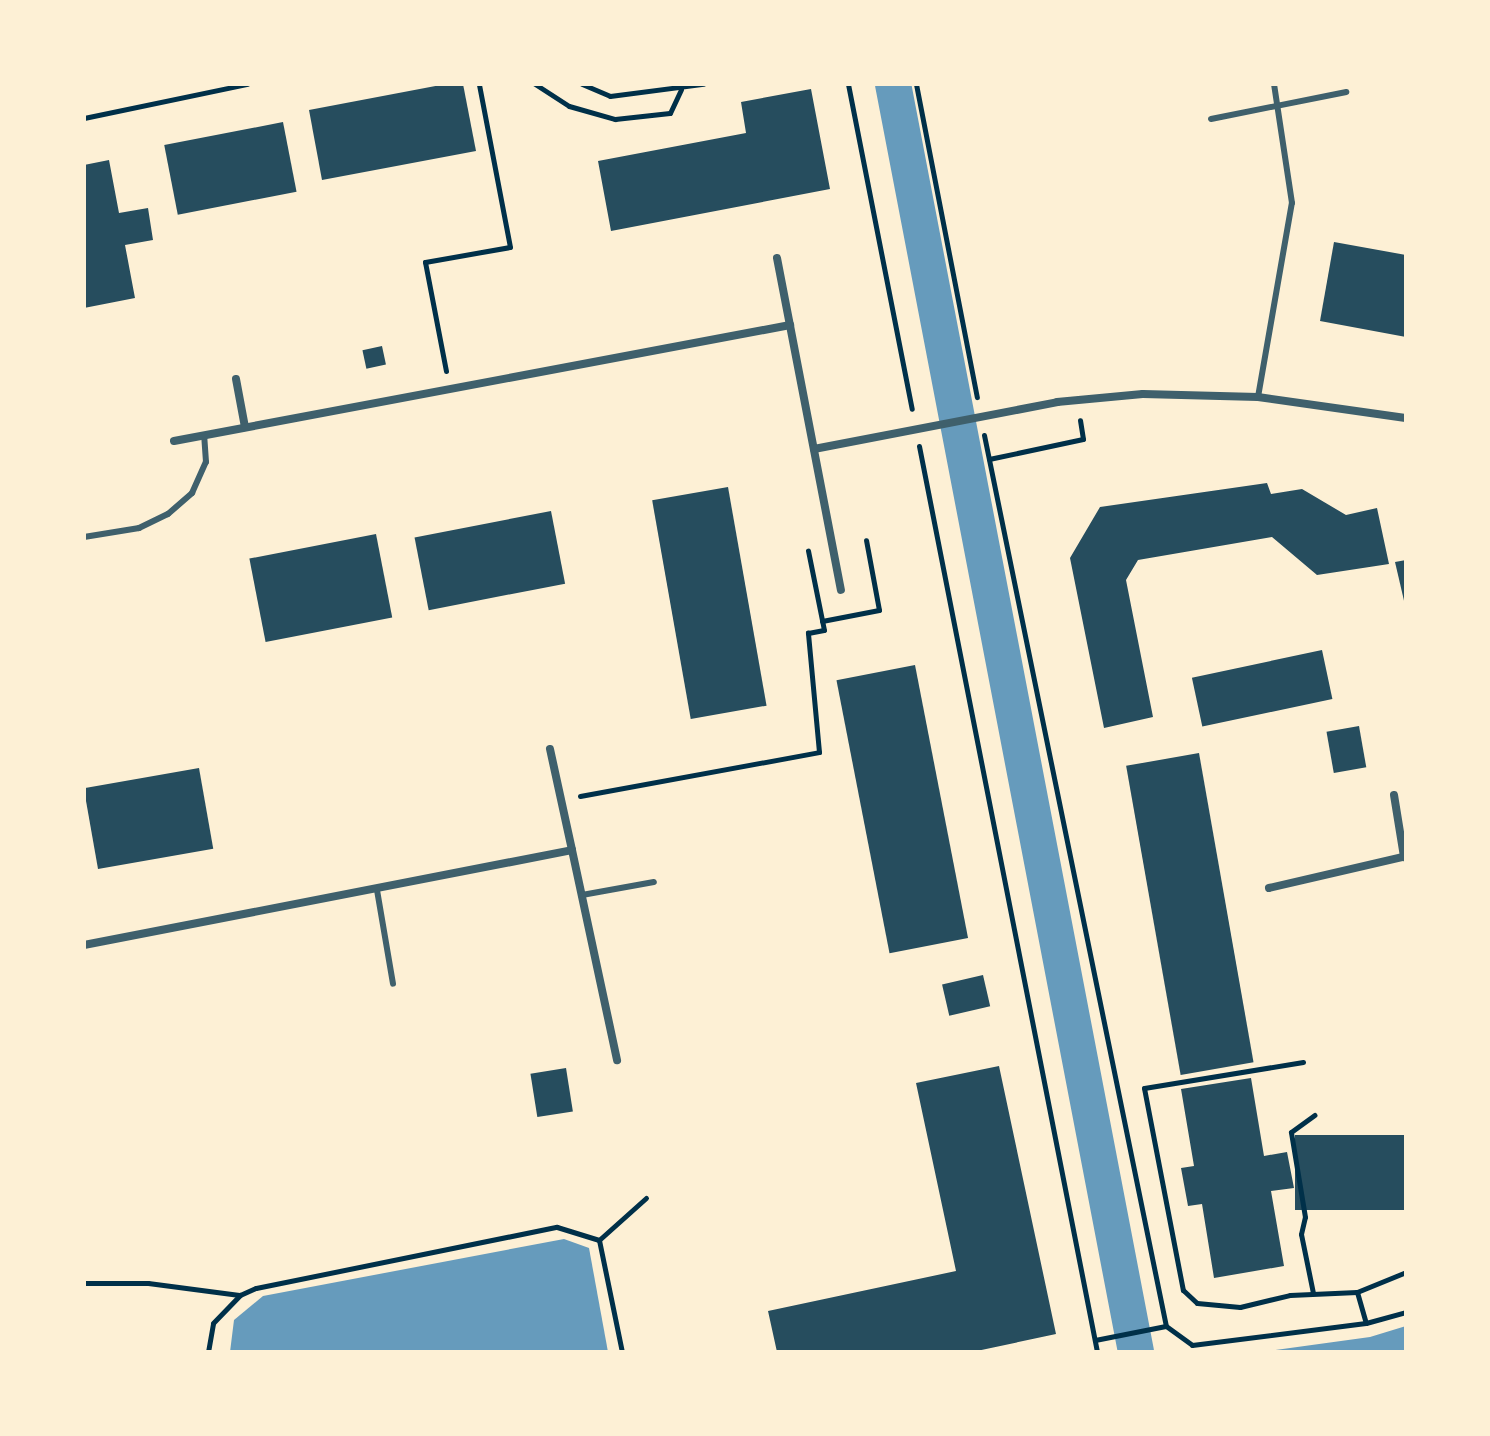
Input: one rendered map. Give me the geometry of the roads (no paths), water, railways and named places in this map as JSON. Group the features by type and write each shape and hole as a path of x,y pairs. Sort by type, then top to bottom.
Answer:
{"street":[{"path":"777,258 841,590"},
{"path":"174,441 790,325"},
{"path":"236,379 245,427"},
{"path":"814,449 1057,402 1143,394 1258,397 1406,418"},
{"path":"550,749 617,1060"},
{"path":"1269,888 1405,856 1394,795"},
{"path":"84,945 572,850"}],"lane":[{"path":"1258,397 1292,203 1274,84"},
{"path":"1211,119 1346,92"},
{"path":"84,537 139,528 168,514 192,493 206,462 204,435"},
{"path":"582,895 654,882"},
{"path":"377,890 393,984"}],"water":[{"path":"564,1239 589,1248 608,1352 230,1352 234,1320 263,1296"},
{"path":"1406,1326 1406,1352 1260,1352 1370,1337"}],"waterway":[{"path":"893,84 1136,1352"}]}
